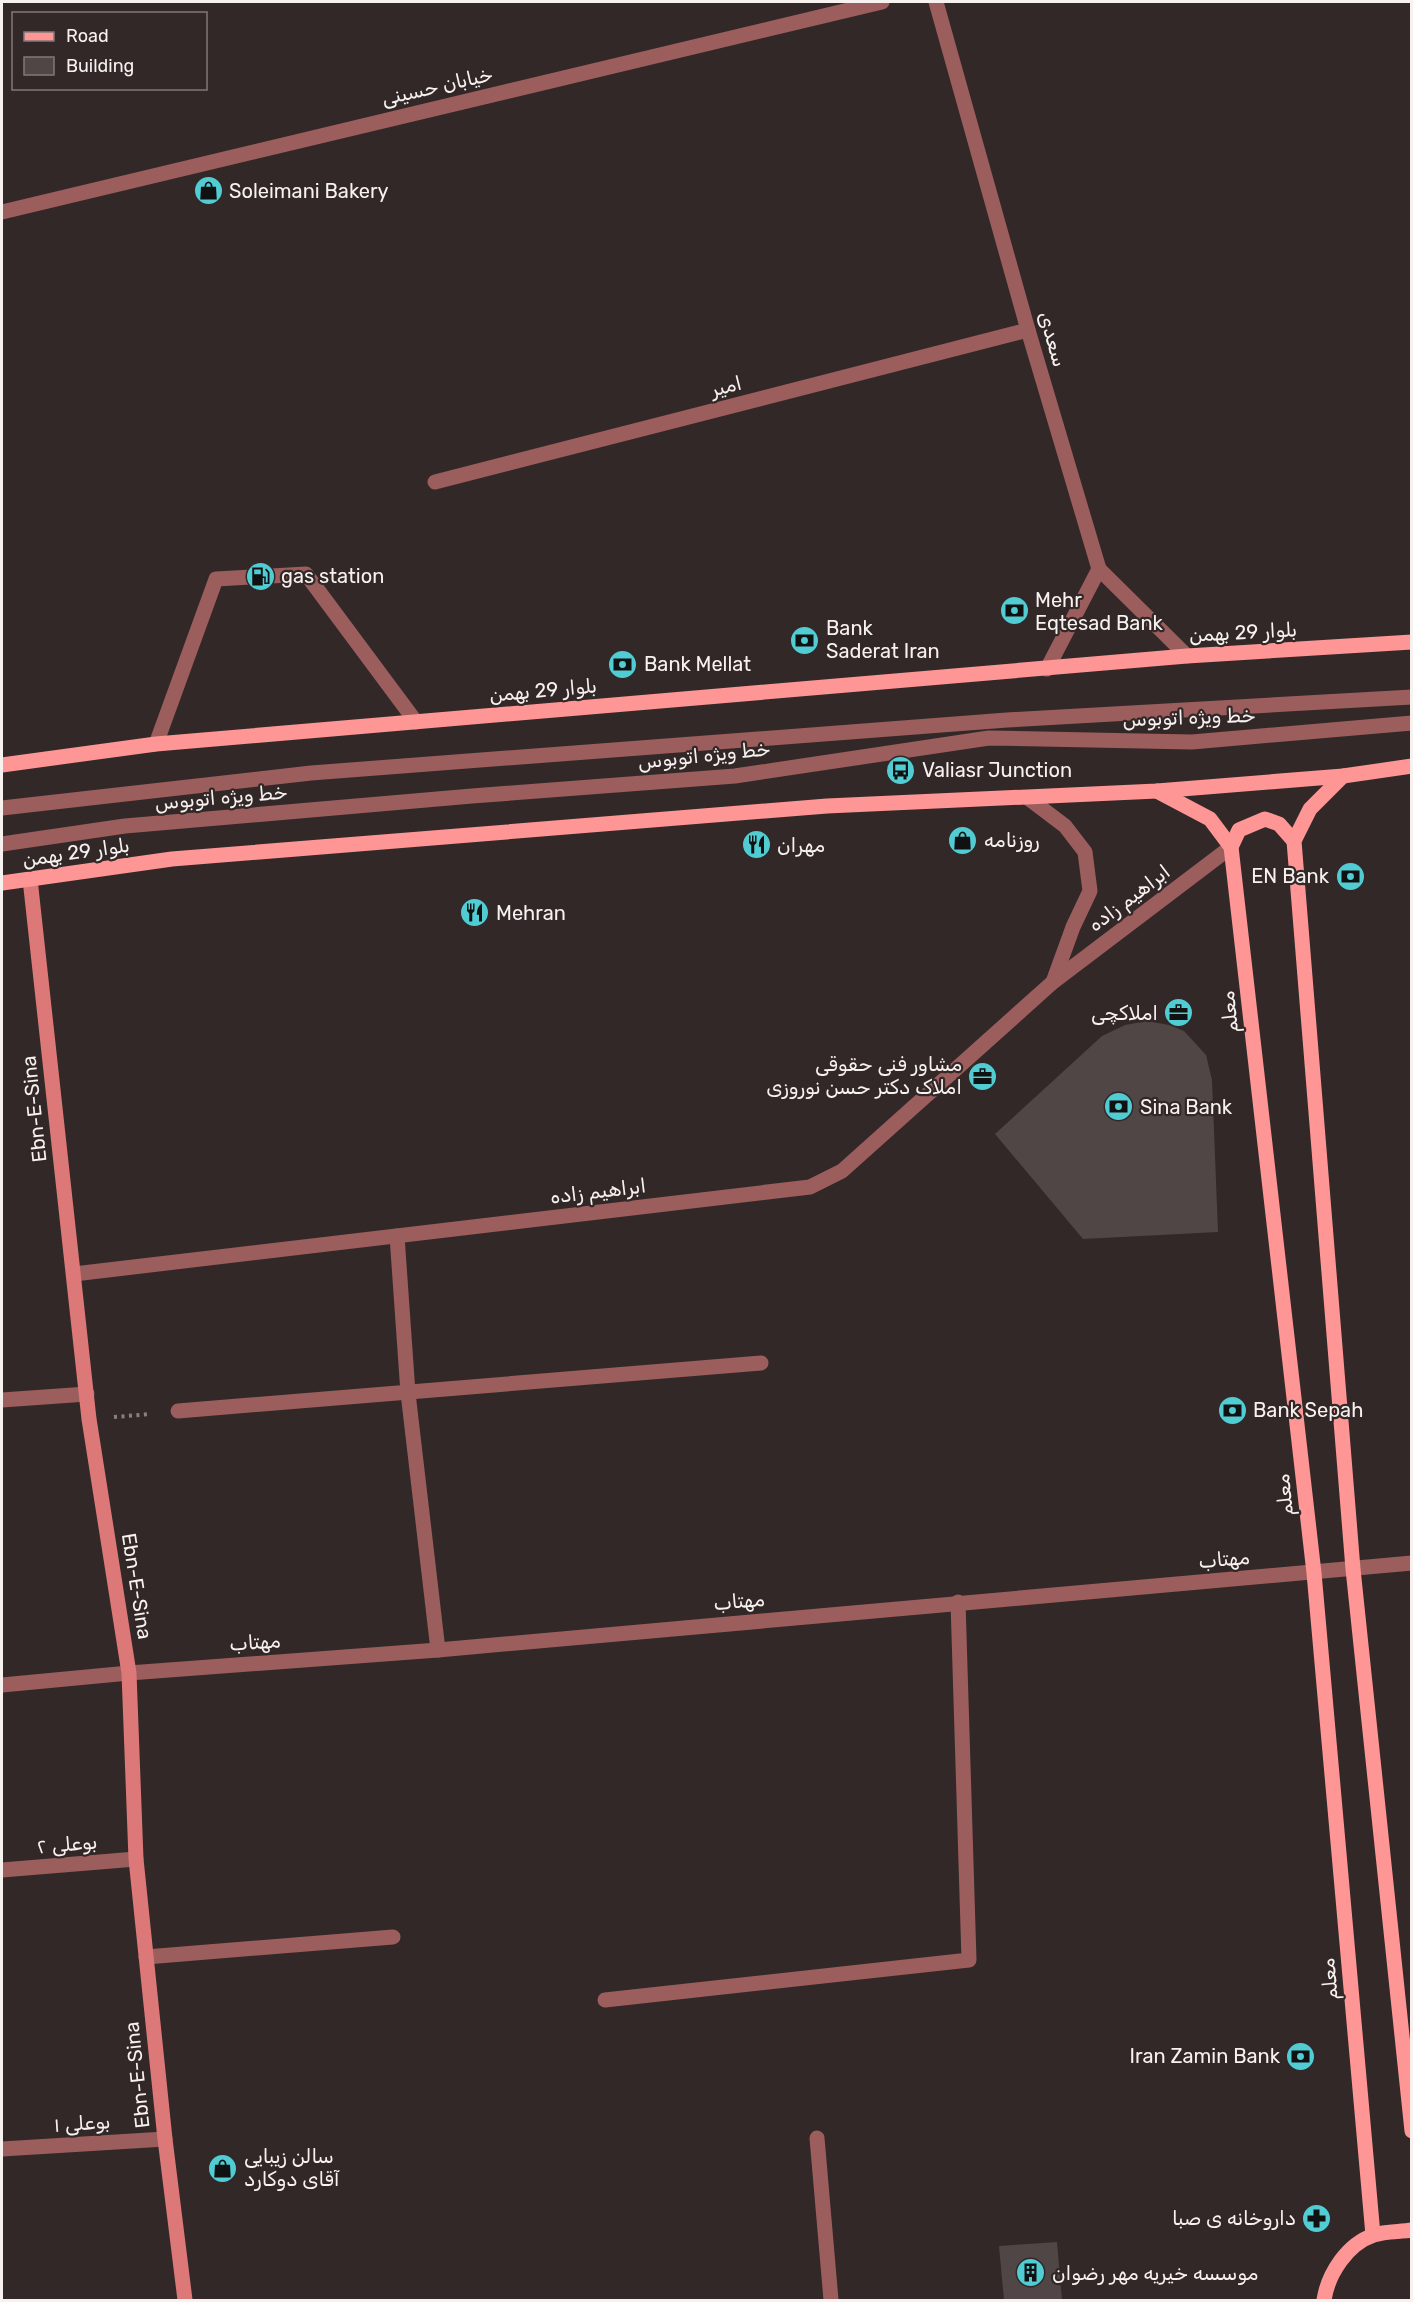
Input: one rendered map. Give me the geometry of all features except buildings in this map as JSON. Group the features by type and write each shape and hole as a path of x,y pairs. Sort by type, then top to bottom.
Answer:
{"main road":[{"name":"بلوار 29 بهمن","path":"2,765 156,744 1187,656 1412,642"},
{"name":"بلوار 29 بهمن","path":"2,884 172,859 827,806 1157,792 1343,776 1412,766"},
{"path":"1343,776 1310,809 1294,841 1353,1569 1412,2131"},
{"path":"1157,792 1210,819 1231,847 1239,830 1265,819 1280,824 1294,841"},
{"name":"معلم","path":"1231,847 1314,1573 1373,2235"},
{"name":"Ebn-E-Sina","path":"30,879 89,1419 129,1673 136,1859 165,2139 185,2301"},
{"path":"1324,2301 1326,2289 1336,2266 1352,2248 1373,2235 1412,2230"}],"street":[{"name":"خیابان حسینی","path":"2,212 882,2"},
{"name":"سعدی","path":"936,2 1028,330 1099,569 1187,656"},
{"name":"امیر","path":"435,482 1028,330"},
{"path":"1047,669 1099,569"},
{"path":"156,744 216,579 306,574 416,722"},
{"name":"خط ویژه اتوبوس","path":"2,808 311,773 1007,720 1412,697"},
{"name":"خط ویژه اتوبوس","path":"2,844 125,826 735,776 989,738 1192,742 1412,723"},
{"name":"ابراهیم زاده","path":"1028,798 1065,826 1085,852 1088,871 1090,891 1073,927 1053,982"},
{"name":"ابراهیم زاده","path":"74,1274 810,1187 842,1171 1053,982 1231,847"},
{"path":"398,1236 408,1393 438,1650"},
{"path":"178,1411 761,1363"},
{"path":"2,1400 87,1394"},
{"name":"مهتاب","path":"2,1685 438,1650 1412,1563"},
{"path":"605,2000 969,1960 958,1602"},
{"name":"بوعلی ۲","path":"2,1870 136,1859"},
{"path":"146,1957 393,1937"},
{"path":"817,2138 831,2301"},
{"name":"بوعلی ۱","path":"2,2149 165,2139"}],"path":[{"path":"89,1419 178,1411"}],"place":[{"name":"Soleimani Bakery","path":"208,191"},
{"name":"gas station","path":"260,576"},
{"name":"Mehr Eqtesad Bank","path":"1014,611"},
{"name":"Bank Saderat Iran","path":"805,640"},
{"name":"Bank Mellat","path":"623,664"},
{"name":"Valiasr Junction","path":"901,770"},
{"name":"روزنامه","path":"963,840"},
{"name":"مهران","path":"756,845"},
{"name":"EN Bank","path":"1350,876"},
{"name":"Mehran","path":"475,913"},
{"name":"املاکچی","path":"1179,1013"},
{"name":"مشاور فنی حقوقی املاک دکتر حسن نوروزی","path":"983,1076"},
{"name":"Sina Bank","path":"1119,1107"},
{"name":"Bank Sepah","path":"1232,1410"},
{"name":"Iran Zamin Bank","path":"1301,2056"},
{"name":"سالن زیبایی آقای دوکارد","path":"223,2168"},
{"name":"داروخانه ی صبا","path":"1317,2218"},
{"name":"موسسه خیریه مهر رضوان","path":"1031,2273"}]}
